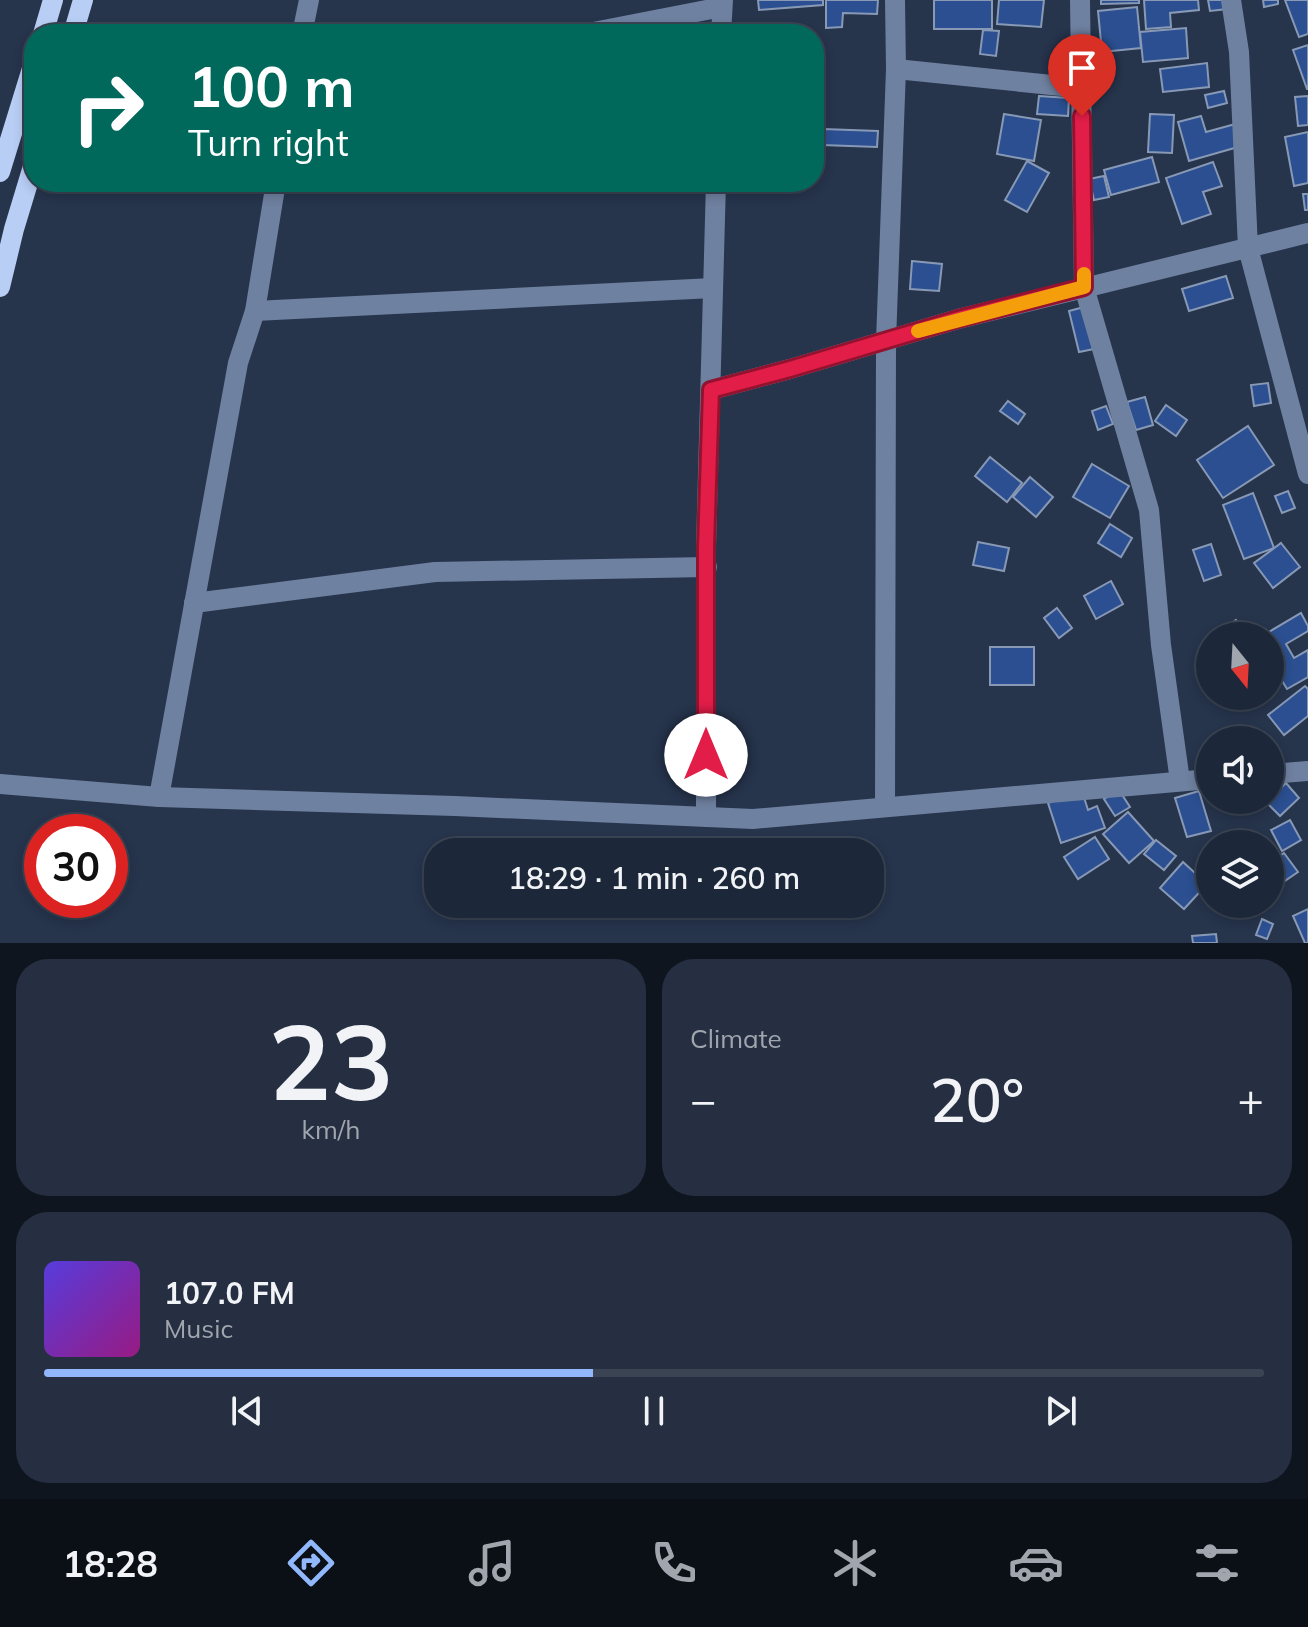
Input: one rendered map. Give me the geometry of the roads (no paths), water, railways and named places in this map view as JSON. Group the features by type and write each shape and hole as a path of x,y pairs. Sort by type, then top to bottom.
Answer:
{"main road":[{"path":"46,24 53,0"},
{"path":"76,24 83,0"},
{"path":"0,172 24,94"},
{"path":"0,287 7,228 24,187"}],"street":[{"path":"304,24 309,0"},
{"path":"885,807 886,341 896,69 895,0"},
{"path":"1080,0 1084,287 1149,510 1161,645 1180,781"},
{"path":"1231,0 1239,52 1248,248 1308,474"},
{"path":"630,24 723,4 722,24"},
{"path":"896,69 1081,88"},
{"path":"159,797 238,363 255,311 274,192"},
{"path":"706,817 707,567 716,192"},
{"path":"711,390 958,319 1308,233"},
{"path":"255,311 713,288"},
{"path":"194,603 435,572 707,567"},
{"path":"1284,773 1308,771"},
{"path":"0,784 159,797 753,819 1196,780"}]}
